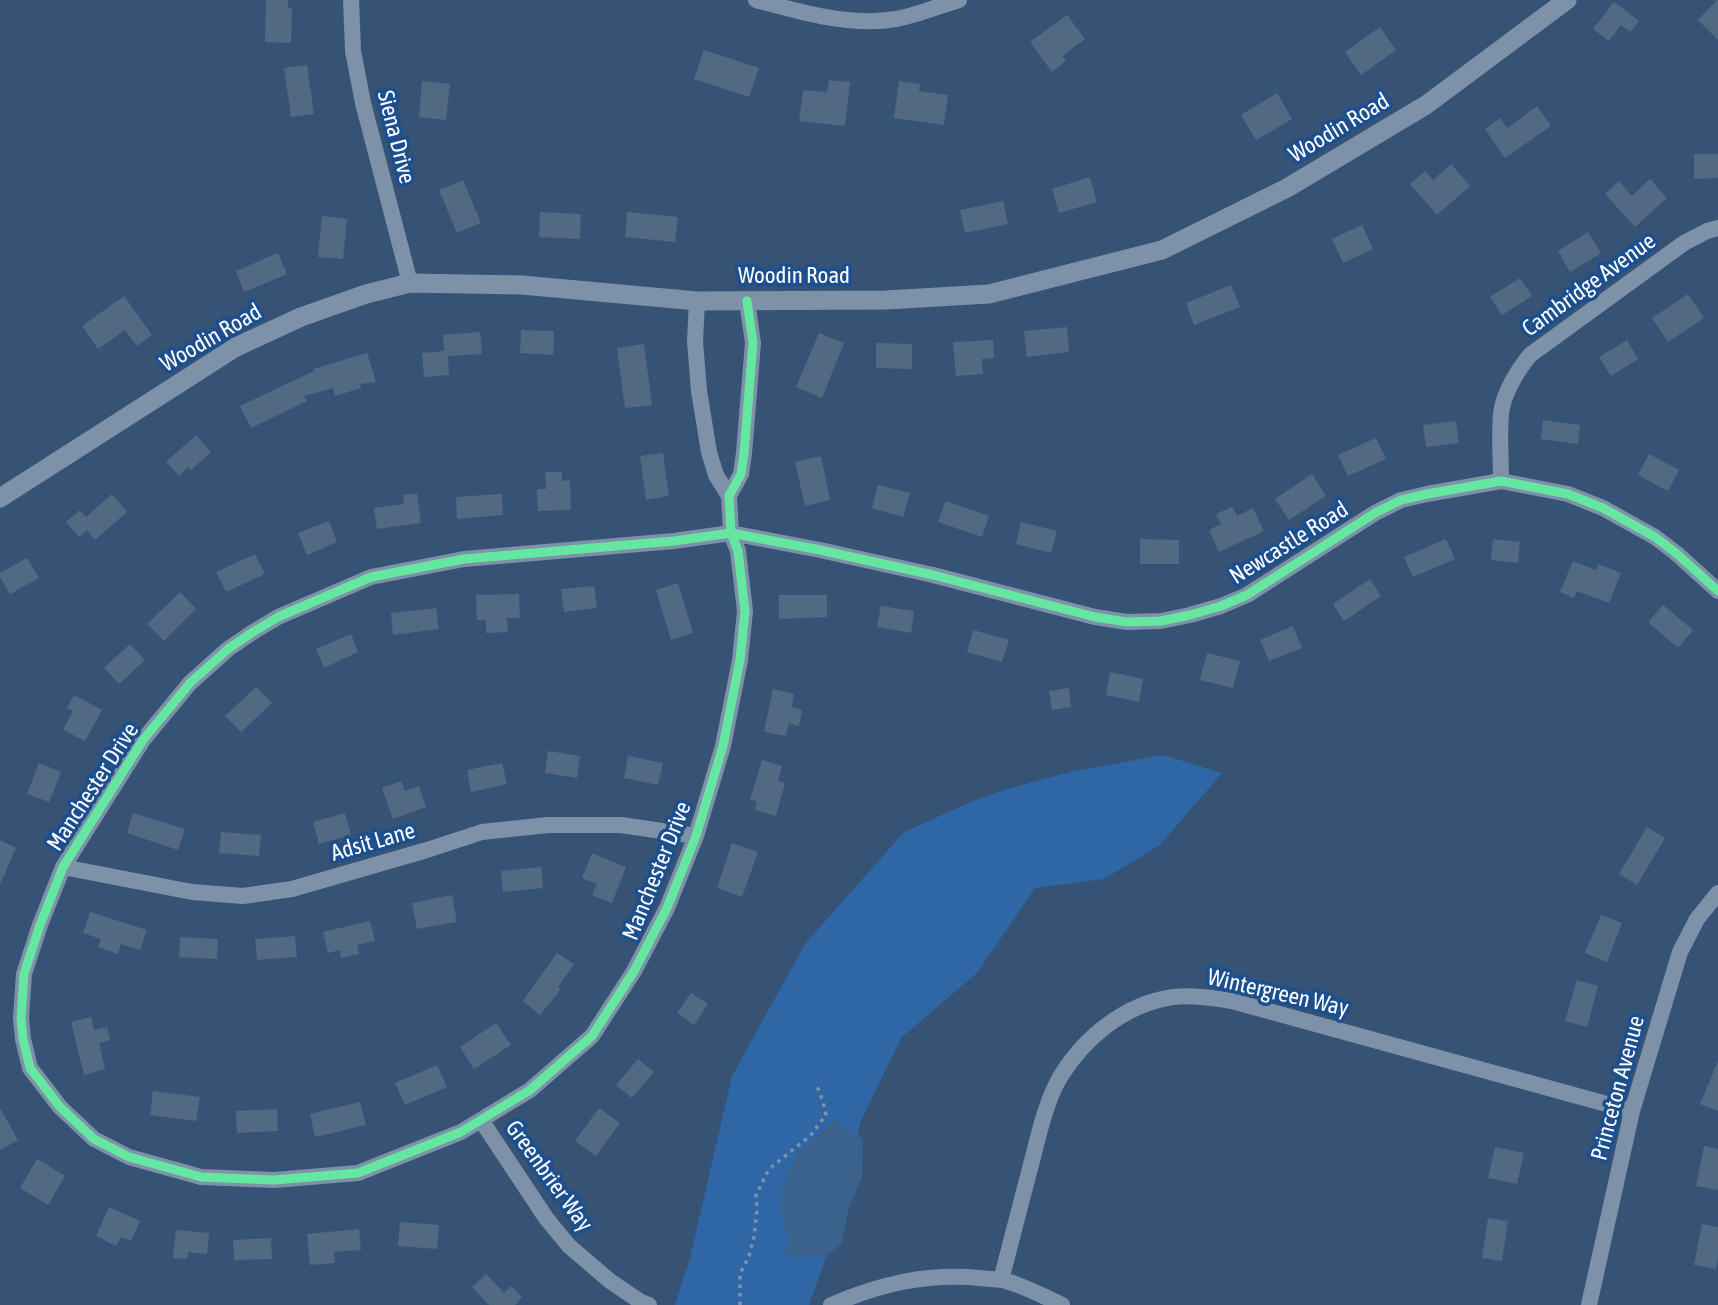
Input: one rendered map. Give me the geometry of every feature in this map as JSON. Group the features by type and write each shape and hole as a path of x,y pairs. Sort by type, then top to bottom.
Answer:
{"street":[{"name":"Siena Drive","path":"351,0 354,51 363,103 410,283"},
{"path":"756,0 808,15 863,21 896,19 960,0"},
{"name":"Woodin Road","path":"0,498 236,348 301,317 410,283 522,285 697,301 886,300 989,294 1162,250 1287,188 1426,105 1567,0"},
{"name":"Cambridge Avenue","path":"1501,481 1501,412 1509,389 1530,355 1684,243 1718,228"},
{"name":"Manchester Drive","path":"697,301 695,341 699,391 709,452 716,475 729,496"},
{"name":"Manchester Drive","path":"730,533 674,541 464,559 371,577 278,617 228,649 190,683 144,740 63,867 40,925 24,974 21,1018 23,1040 30,1068 60,1108 94,1139 129,1157 201,1177 274,1180 358,1173 461,1132 530,1090 592,1036 634,971 662,918 696,836 723,746 740,660 745,611 738,551 730,533 729,496 741,474 744,453 753,343 747,301"},
{"name":"Newcastle Road","path":"730,533 933,575 1095,617 1127,622 1161,621 1221,606 1247,595 1374,513 1401,500 1501,481 1568,494 1603,508 1655,537 1718,591"},
{"name":"Adsit Lane","path":"63,867 192,892 243,896 292,889 482,832 548,825 621,825 696,836"},
{"name":"Princeton Avenue","path":"1589,1305 1632,1111 1680,952 1697,919 1718,893"},
{"name":"Wintergreen Way","path":"1001,1280 1044,1117 1059,1080 1094,1035 1117,1018 1145,1004 1195,996 1232,1001 1632,1111"},
{"name":"Greenbrier Way","path":"481,1120 545,1218 569,1246 610,1281 640,1302 649,1305"},
{"path":"831,1305 880,1287 921,1278 966,1277 1001,1280 1030,1289 1062,1305"}],"path":[{"path":"740,1305 740,1274 754,1237 756,1195 769,1169 810,1136 825,1115 816,1083"}],"shaded area":[{"path":"1163,755 1222,773 1160,845 1104,879 1035,888 977,973 901,1038 861,1121 832,1241 809,1305 675,1305 690,1258 732,1076 805,944 904,832 973,801 1010,788 1074,771"},
{"path":"834,1120 863,1139 862,1177 849,1208 842,1244 826,1256 789,1257 784,1252 791,1244 784,1227 780,1196 795,1156"}],"building":[{"path":"266,0 288,0 288,7 292,8 291,43 265,42"},
{"path":"1718,0 1718,40 1698,20"},
{"path":"1614,2 1639,21 1630,32 1621,25 1609,41 1593,29"},
{"path":"1067,15 1085,39 1062,56 1066,61 1052,72 1030,42"},
{"path":"1380,27 1396,50 1361,75 1345,52"},
{"path":"704,50 759,68 749,97 694,79"},
{"path":"307,65 314,114 291,117 284,68"},
{"path":"829,80 850,82 845,126 799,121 803,90 827,92"},
{"path":"422,81 450,84 446,120 419,117"},
{"path":"899,81 920,84 919,91 948,95 944,125 894,118"},
{"path":"1277,93 1292,119 1256,140 1241,115"},
{"path":"1537,106 1551,126 1505,158 1485,129 1500,118 1507,128"},
{"path":"1694,154 1718,154 1718,178 1694,179"},
{"path":"1451,164 1470,186 1437,215 1410,184 1425,171 1433,180"},
{"path":"1090,177 1097,202 1059,213 1052,189"},
{"path":"1650,179 1667,198 1635,227 1605,194 1619,181 1632,196"},
{"path":"463,180 481,223 457,233 439,190"},
{"path":"1003,201 1008,224 965,233 960,210"},
{"path":"540,212 581,214 580,239 539,237"},
{"path":"627,212 678,217 675,242 625,237"},
{"path":"322,216 347,219 343,259 318,257"},
{"path":"1362,225 1373,249 1343,263 1332,239"},
{"path":"1588,232 1601,253 1570,272 1558,251"},
{"path":"278,253 287,274 244,292 236,271"},
{"path":"1520,278 1532,296 1502,315 1490,297"},
{"path":"1231,285 1240,307 1194,325 1186,303"},
{"path":"1688,294 1704,318 1668,342 1652,318"},
{"path":"124,296 152,335 137,346 125,330 98,349 82,326"},
{"path":"1067,327 1069,352 1027,357 1024,331"},
{"path":"521,330 554,331 553,355 520,353"},
{"path":"480,332 482,354 448,356 449,375 424,377 422,353 444,351 443,335"},
{"path":"819,333 844,343 822,398 796,387"},
{"path":"993,340 994,358 982,359 983,374 956,376 953,342"},
{"path":"1627,340 1638,359 1611,376 1599,357"},
{"path":"876,343 912,344 912,369 876,368"},
{"path":"644,344 652,405 625,408 617,348"},
{"path":"367,353 376,382 360,384 361,388 335,396 333,388 304,396 307,401 251,428 240,406 314,371 313,369"},
{"path":"1543,420 1580,425 1578,444 1541,439"},
{"path":"1456,421 1459,443 1426,447 1423,425"},
{"path":"196,435 211,452 191,470 188,467 179,476 166,462"},
{"path":"1376,438 1386,459 1348,476 1338,455"},
{"path":"663,453 669,496 646,500 640,456"},
{"path":"1649,454 1679,470 1668,491 1638,475"},
{"path":"821,456 830,500 805,506 795,462"},
{"path":"545,472 562,472 562,481 570,480 571,510 538,511 537,489 546,489"},
{"path":"1312,474 1326,496 1289,520 1275,499"},
{"path":"878,485 910,493 903,517 872,508"},
{"path":"417,493 421,523 377,529 374,508 404,504 403,495"},
{"path":"112,494 127,512 95,540 87,530 79,537 66,522 80,510 86,517"},
{"path":"502,494 503,515 457,519 456,497"},
{"path":"946,501 989,516 982,537 938,522"},
{"path":"1232,507 1237,516 1253,508 1264,531 1219,552 1209,530 1221,524 1216,514"},
{"path":"329,521 337,542 307,555 298,533"},
{"path":"1021,522 1057,531 1051,553 1016,544"},
{"path":"1140,539 1179,540 1179,564 1140,564"},
{"path":"1446,539 1455,559 1413,577 1404,557"},
{"path":"1493,539 1520,542 1518,563 1491,560"},
{"path":"255,554 265,574 226,592 216,572"},
{"path":"27,558 39,578 10,594 0,573"},
{"path":"1573,561 1596,570 1598,564 1621,573 1609,603 1577,591 1574,598 1560,592"},
{"path":"1370,579 1381,596 1344,621 1333,604"},
{"path":"678,583 693,633 671,640 656,590"},
{"path":"594,586 597,608 564,612 561,589"},
{"path":"180,592 196,609 164,641 147,624"},
{"path":"519,594 520,618 507,618 508,632 486,633 486,620 477,620 476,595"},
{"path":"779,595 827,595 827,617 779,619"},
{"path":"1663,605 1693,630 1678,648 1648,622"},
{"path":"881,606 914,611 911,633 877,627"},
{"path":"436,608 439,629 393,635 391,613"},
{"path":"1293,626 1302,648 1269,661 1260,640"},
{"path":"973,630 1009,640 1002,662 967,652"},
{"path":"351,634 358,652 324,668 316,649"},
{"path":"130,644 145,660 119,684 104,668"},
{"path":"1207,653 1240,661 1233,688 1200,680"},
{"path":"1110,672 1143,679 1139,702 1106,695"},
{"path":"256,687 272,703 241,732 225,716"},
{"path":"1069,688 1071,707 1052,710 1049,691"},
{"path":"773,689 794,694 792,707 802,710 799,726 789,723 786,736 764,732"},
{"path":"74,695 102,710 85,741 63,730 73,711 67,708"},
{"path":"548,751 580,756 577,778 545,773"},
{"path":"628,756 663,763 658,785 624,778"},
{"path":"762,760 782,766 778,781 785,783 776,816 755,810 757,801 750,800"},
{"path":"39,763 61,772 49,802 27,794"},
{"path":"502,763 507,784 471,792 467,770"},
{"path":"401,781 405,791 419,786 426,807 393,819 382,788"},
{"path":"133,813 185,829 178,850 127,833"},
{"path":"345,813 351,835 319,844 313,822"},
{"path":"1647,827 1665,838 1637,885 1619,874"},
{"path":"221,832 261,835 259,856 219,853"},
{"path":"0,840 16,848 0,885"},
{"path":"732,843 758,852 742,897 717,888"},
{"path":"592,853 626,867 612,903 592,895 597,884 582,878"},
{"path":"541,867 543,888 503,892 501,871"},
{"path":"452,895 457,922 417,929 412,903"},
{"path":"90,912 147,930 140,950 121,944 118,954 98,947 101,939 83,933"},
{"path":"1601,915 1622,923 1607,962 1585,953"},
{"path":"370,921 375,941 357,945 359,954 341,958 340,950 328,953 323,932"},
{"path":"295,936 297,957 257,960 255,939"},
{"path":"180,937 218,939 217,959 179,957"},
{"path":"557,953 574,964 558,987 561,989 540,1015 523,1001"},
{"path":"1577,980 1598,986 1587,1027 1565,1021"},
{"path":"691,993 708,1004 694,1025 677,1013"},
{"path":"91,1017 94,1030 107,1027 110,1040 99,1043 105,1069 84,1075 71,1022"},
{"path":"496,1023 511,1045 474,1069 460,1047"},
{"path":"638,1059 654,1072 632,1098 616,1085"},
{"path":"1718,1061 1718,1111 1700,1104"},
{"path":"437,1065 447,1087 405,1105 395,1083"},
{"path":"153,1091 200,1097 196,1121 150,1115"},
{"path":"360,1102 366,1125 315,1137 310,1114"},
{"path":"0,1108 18,1140 0,1150"},
{"path":"599,1108 620,1123 596,1156 575,1141"},
{"path":"277,1109 278,1131 237,1133 236,1111"},
{"path":"1704,1146 1718,1149 1718,1190 1696,1186"},
{"path":"1495,1147 1524,1153 1517,1184 1488,1178"},
{"path":"37,1159 65,1176 48,1205 20,1188"},
{"path":"109,1207 140,1221 131,1241 121,1237 116,1246 96,1236"},
{"path":"1488,1218 1508,1221 1502,1261 1482,1258"},
{"path":"400,1222 439,1225 437,1249 398,1246"},
{"path":"1702,1224 1718,1227 1716,1269 1694,1265"},
{"path":"359,1229 361,1250 334,1252 335,1263 310,1265 307,1234"},
{"path":"176,1230 209,1233 207,1254 188,1252 187,1259 173,1258"},
{"path":"271,1238 272,1259 234,1260 233,1240"},
{"path":"486,1274 504,1293 511,1286 522,1297 515,1305 489,1305 472,1287"}],"cycle path":[{"path":"747,301 753,343 744,453 741,474 729,496 731,533 738,551 745,611 740,660 723,746 696,836 667,908 634,971 592,1036 530,1090 461,1132 358,1173 274,1180 201,1177 129,1157 94,1139 60,1107 30,1068 23,1039 21,1018 24,974 63,867 143,740 190,683 228,649 278,617 371,577 464,559 674,541 731,533 933,575 1095,617 1127,622 1161,621 1221,606 1247,595 1375,513 1401,500 1501,481 1568,494 1603,508 1655,537 1718,591"}]}
